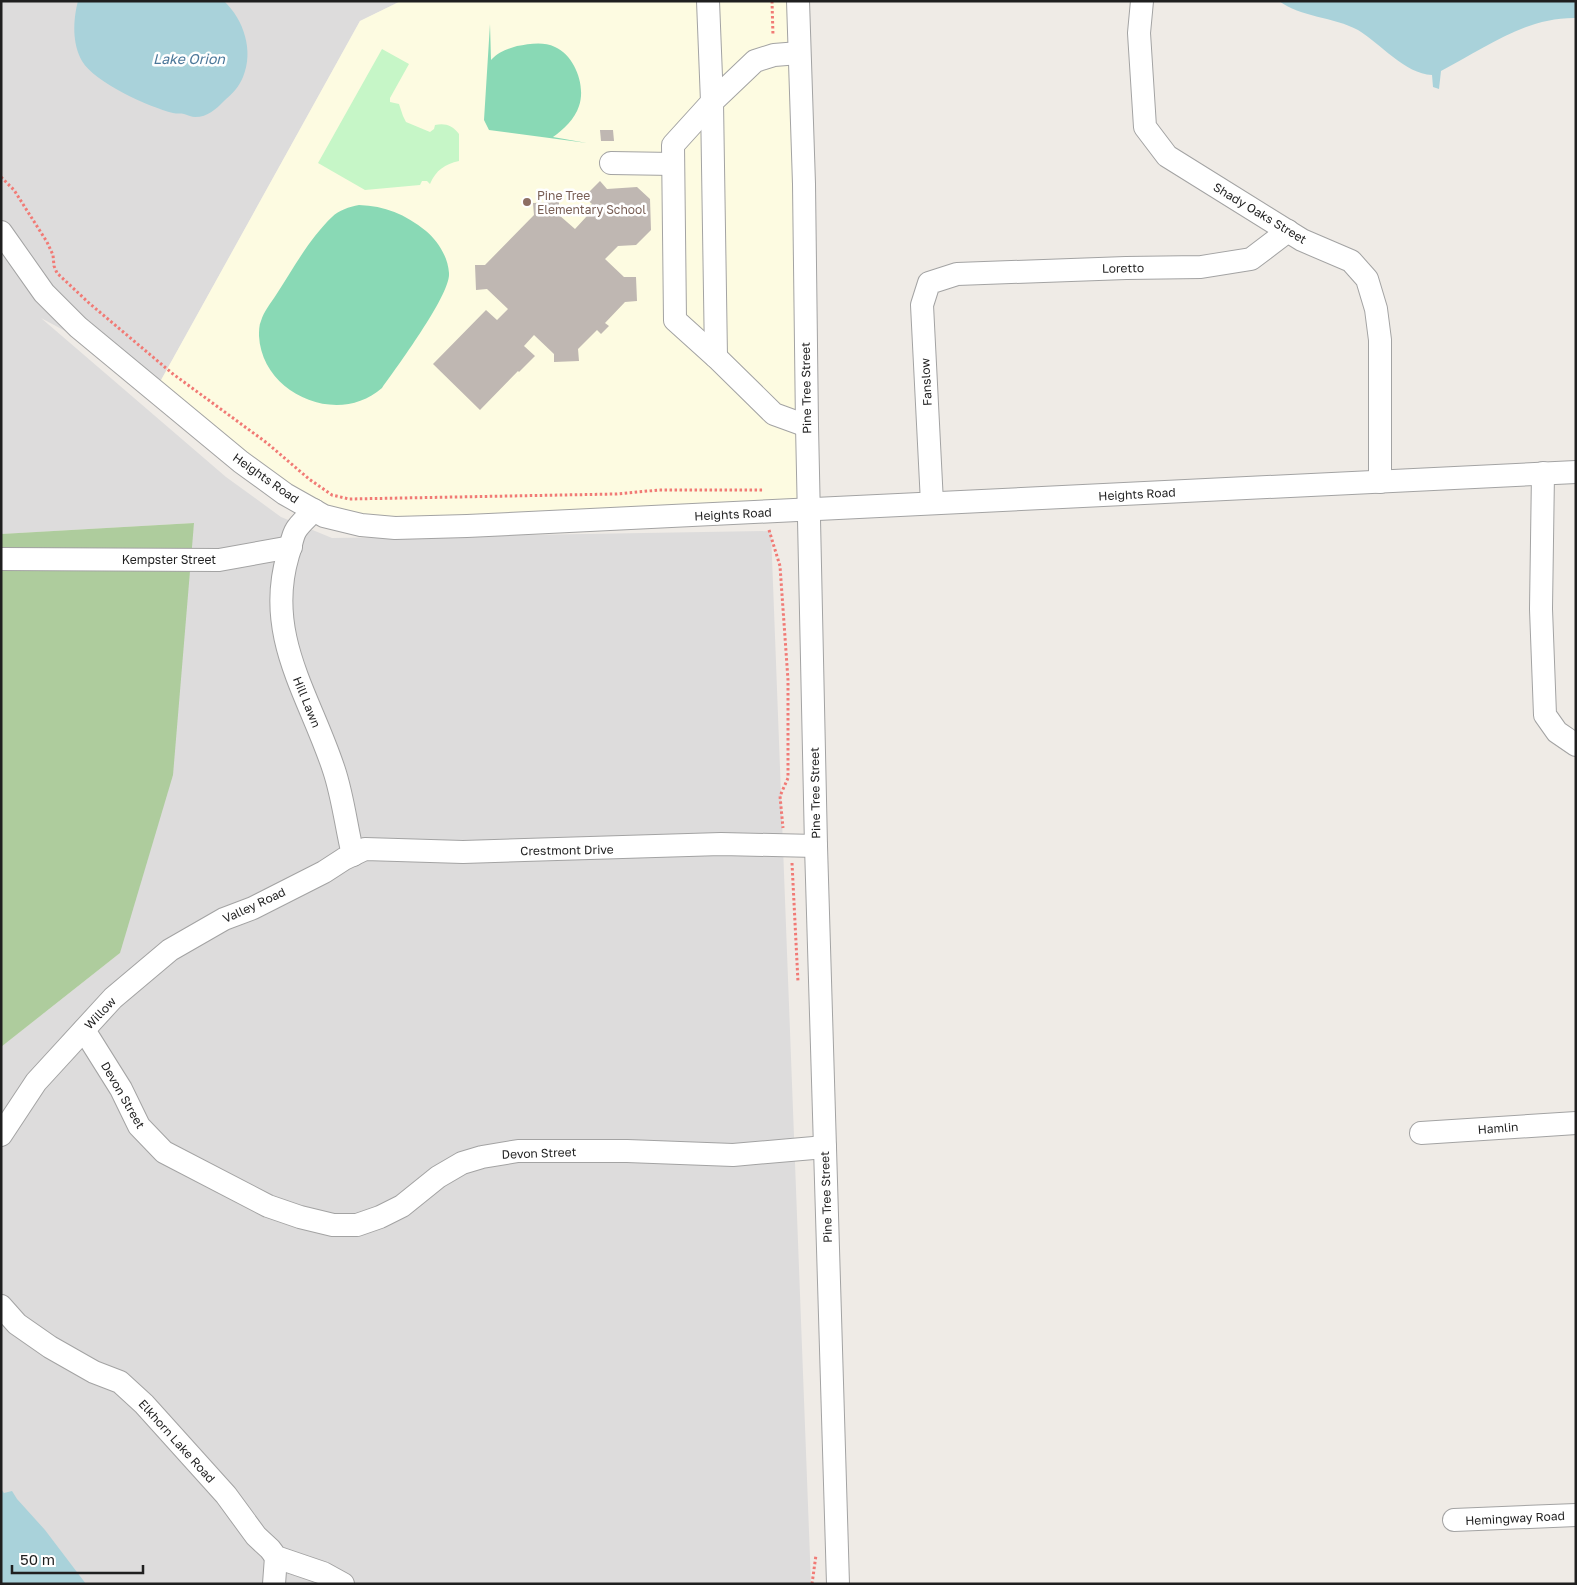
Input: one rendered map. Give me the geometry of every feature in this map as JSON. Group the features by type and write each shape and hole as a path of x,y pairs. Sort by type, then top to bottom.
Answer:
{"street":[{"path":"708,1 712,102 716,357"},
{"name":"Pine Tree Street","path":"798,1 804,184 816,846 838,1584"},
{"name":"Shady Oaks Street","path":"1142,1 1139,33 1145,127 1167,156 1302,240 1351,261 1367,279 1376,309 1380,340 1380,482"},
{"path":"799,53 774,55 755,60 712,102 673,145 675,320 774,414 807,426"},
{"path":"611,163 673,164"},
{"name":"Loretto","path":"948,277 956,274 1008,271 1201,267 1251,259 1288,232"},
{"name":"Heights Road","path":"5,247 44,293 92,339 242,462 285,494 324,516 361,525 396,528 769,512 1576,472"},
{"name":"Fanslow","path":"932,503 922,305 929,283 948,277"},
{"path":"1543,473 1541,609 1545,715 1557,732 1576,745"},
{"path":"291,547 295,530 314,510"},
{"name":"Kempster Street","path":"1,559 219,560 291,547"},
{"name":"Hill Lawn","path":"291,547 282,580 280,609 285,638 299,687 334,769 353,855"},
{"name":"Crestmont Drive","path":"324,872 344,859 365,849 463,852 721,844 816,846"},
{"name":"Valley Road","path":"186,940 224,919 253,908 324,872"},
{"name":"Willow","path":"1,1135 36,1082 113,998 170,950 186,940"},
{"name":"Devon Street","path":"84,1030 121,1089 139,1126 164,1152 268,1206 300,1217 333,1225 357,1225 380,1217 402,1206 438,1177 462,1163 482,1157 518,1151 627,1151 733,1155 825,1147"},
{"name":"Hamlin","path":"1420,1133 1576,1123"},
{"name":"Elkhorn Lake Road","path":"1,1306 17,1324 50,1347 94,1372 120,1382 144,1404 226,1495 256,1536 276,1557 323,1573 343,1584"},
{"name":"Hemingway Road","path":"1454,1520 1576,1515"},
{"path":"274,1584 276,1557"}],"path":[{"path":"772,1 774,55"},
{"path":"1,177 14,190 47,242 53,255 56,273 173,374 259,437 309,479 332,495 348,499 616,494 659,490 769,490 769,529 780,566 788,680 788,778 780,796 783,826 792,860 799,991"},
{"path":"812,1584 816,1553"}],"shaded area":[{"path":"1,1 401,1 360,21 160,382 41,318 226,477 281,517 332,538 771,531 811,1584 1,1584 1,1047 120,953 194,523 1,534"},
{"name":"Pine Tree Elementary School","path":"401,1 790,1 802,502 376,519 332,512 291,491 160,382 360,21"}],"green space":[{"path":"490,24 491,60 510,48 536,44 546,44 555,47 568,57 580,81 581,98 572,120 553,137 587,143 489,130 484,120"},
{"path":"382,49 409,64 390,98 390,102 399,104 406,122 430,132 434,129 435,125 442,124 451,127 459,134 459,161 442,168 430,184 427,181 422,181 420,185 365,190 318,163"},
{"path":"359,205 377,207 394,212 426,231 438,244 444,255 449,273 441,297 422,331 382,388 364,399 345,404 325,404 305,398 288,388 273,374 263,356 259,326 266,310 316,235 338,212"},
{"path":"194,523 173,775 120,953 1,1047 1,534"}],"water":[{"name":"Lake Orion","path":"78,1 224,1 237,17 245,36 247,57 241,81 218,107 200,117 173,113 137,100 98,78 82,61 76,47 74,31"},
{"path":"1279,1 1576,1 1576,18 1557,19 1539,23 1489,44 1441,71 1439,89 1433,87 1432,75 1422,73 1403,64 1358,30 1338,22 1307,14"},
{"path":"1,1489 4,1493 12,1491 45,1530 86,1584 1,1584"}],"building":[{"path":"600,130 613,130 614,141 601,141"},
{"path":"600,181 607,189 637,187 650,199 651,230 636,245 618,246 605,259 624,277 636,277 637,301 625,302 605,323 609,326 601,334 597,330 578,349 579,361 554,362 554,354 534,335 524,346 535,356 480,410 433,364 486,310 497,320 508,309 487,289 476,290 475,265 485,265 534,215 533,203 559,202 559,215 575,229 587,216 592,215 586,210 592,204 584,197"}],"place":[{"name":"Pine Tree Elementary School","path":"527,202"}]}
